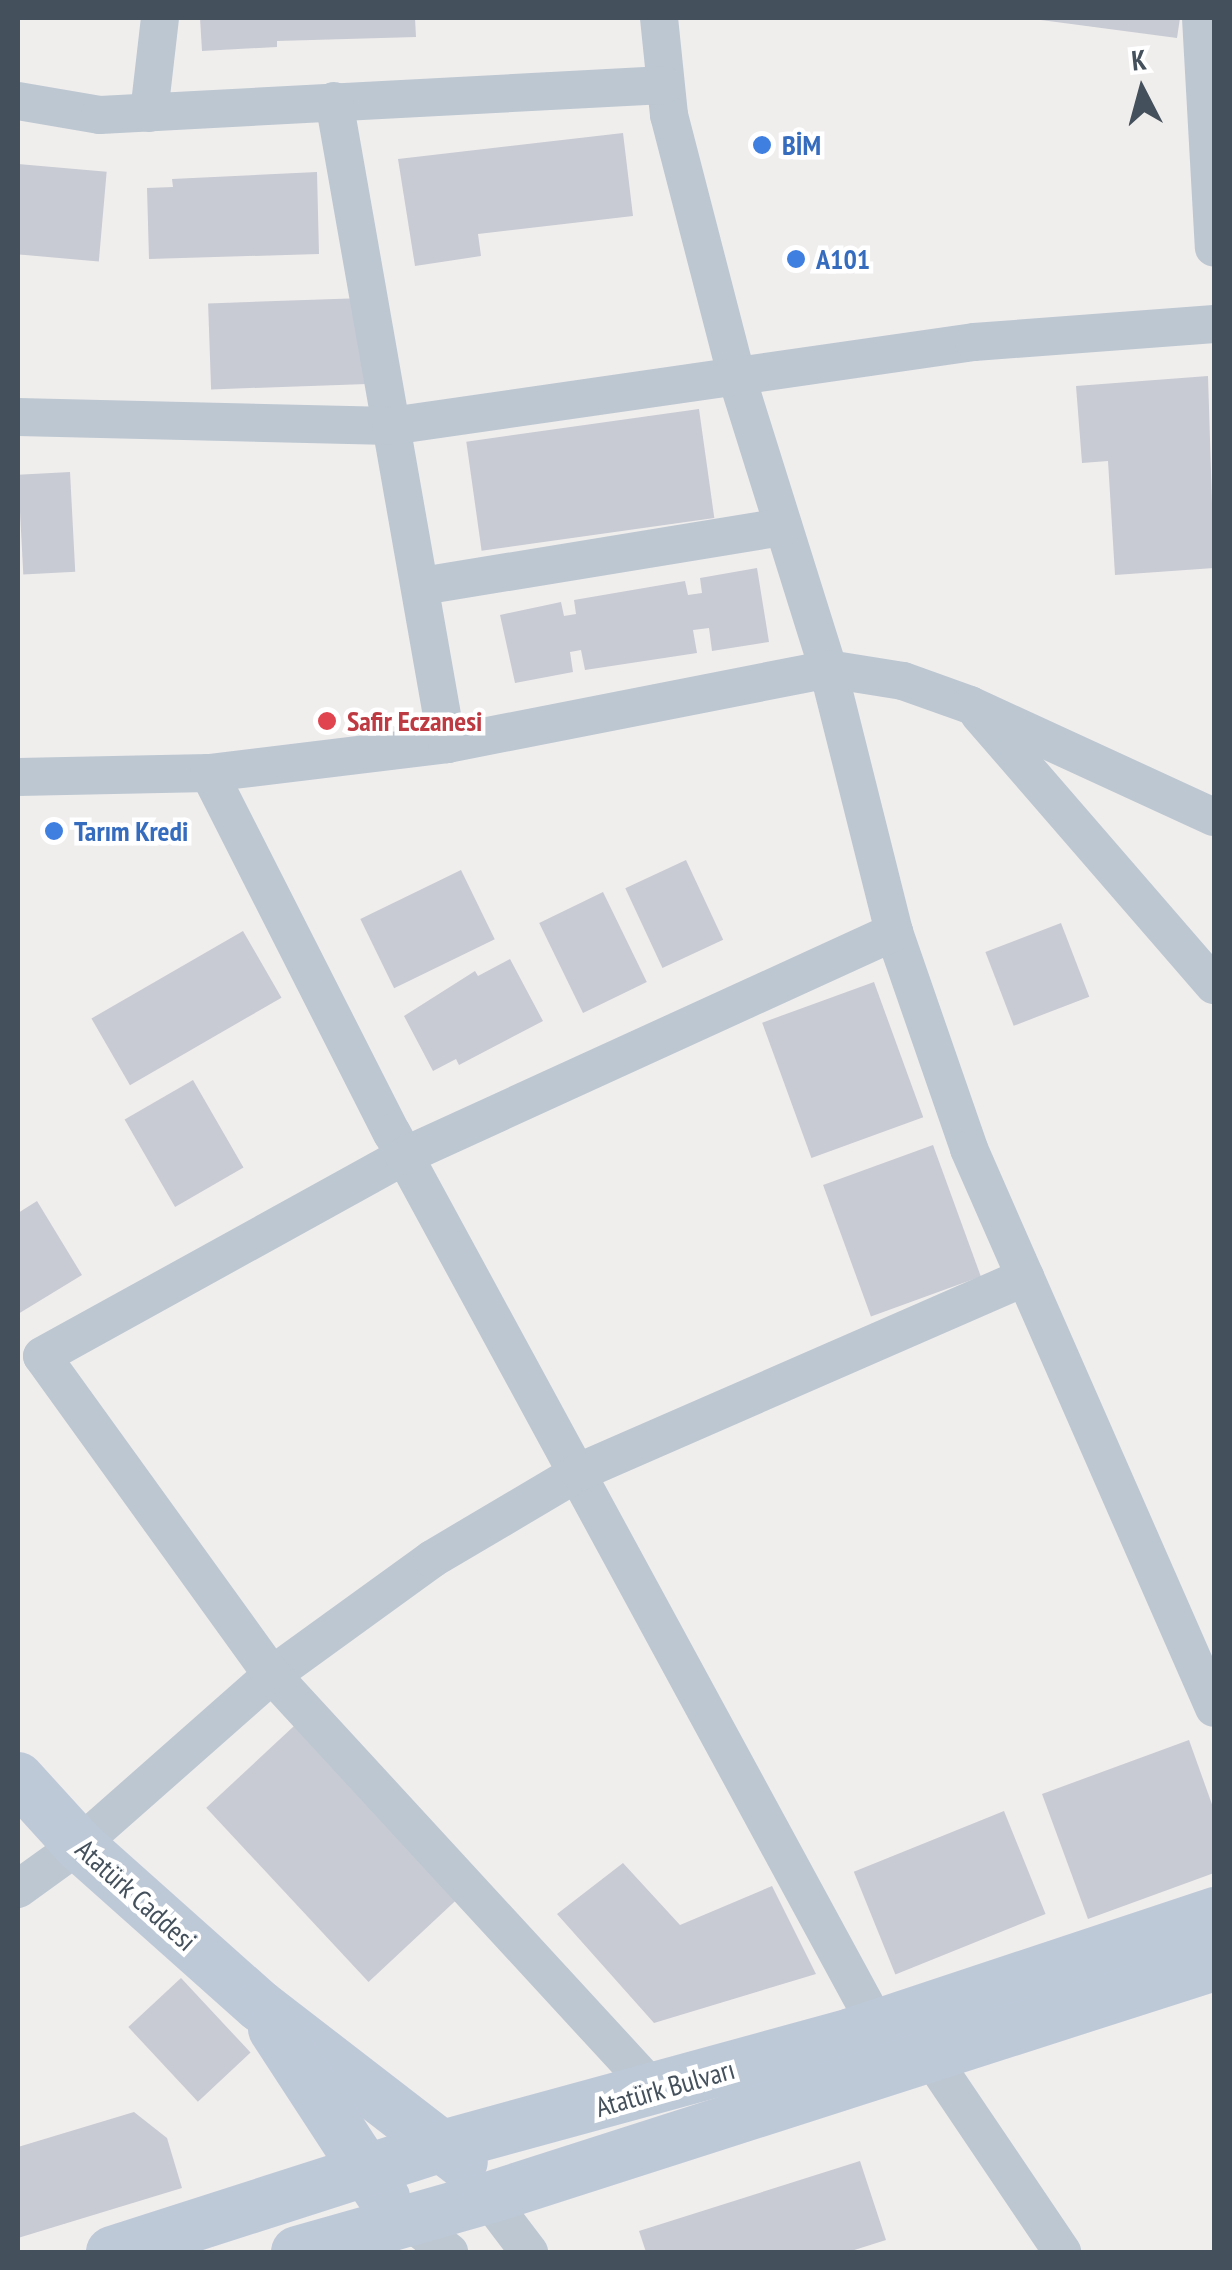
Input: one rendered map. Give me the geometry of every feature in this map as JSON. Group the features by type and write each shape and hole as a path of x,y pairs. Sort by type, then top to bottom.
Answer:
{"main road":[{"name":"Atatürk Caddesi","path":"18,1778 79,1844 260,2006"},
{"name":"Atatürk Bulvarı","path":"112,2252 446,2145 656,2092 877,2026 1214,1913"},
{"name":"Atatürk Bulvarı","path":"298,2252 429,2237 488,2198 1214,1965"},
{"path":"260,2006 446,2145 488,2198"},
{"path":"260,2006 362,2172 429,2237"}],"street":[{"path":"149,112 160,18"},
{"path":"660,18 664,85 737,378 828,669 894,932 969,1150 1214,1708"},
{"path":"1201,18 1214,248"},
{"path":"18,101 100,115 664,85"},
{"path":"334,101 447,744"},
{"path":"18,417 391,426 974,342 1214,324"},
{"path":"422,586 783,528"},
{"path":"18,777 209,772 447,744 828,669 903,682 970,704 1214,817"},
{"path":"970,704 1214,984"},
{"path":"209,772 404,1156 877,2026"},
{"path":"656,2092 272,1675 30,1364 404,1156 894,932"},
{"path":"18,1888 79,1844 272,1675 432,1560 579,1472 1025,1277"},
{"path":"932,2058 1062,2252"},
{"path":"488,2198 529,2252"}],"building":[{"path":"200,18 415,18 416,37 277,41 277,47 202,51"},
{"path":"1026,18 1180,18 1177,38"},
{"path":"623,133 633,216 478,234 481,256 415,266 398,159"},
{"path":"18,164 107,172 99,261 18,254"},
{"path":"317,172 319,254 149,259 147,188 173,187 172,179"},
{"path":"364,298 367,384 211,389 208,303"},
{"path":"1208,376 1214,568 1115,575 1108,461 1082,463 1076,386"},
{"path":"699,409 714,518 482,551 466,442"},
{"path":"70,472 75,572 23,575 18,475"},
{"path":"757,568 769,642 712,651 709,628 693,630 697,653 585,670 581,650 570,652 573,672 515,683 500,615 561,602 564,616 576,614 574,600 685,581 688,595 702,593 700,578"},
{"path":"686,860 723,940 662,968 625,888"},
{"path":"461,870 495,939 394,988 360,919"},
{"path":"603,892 647,982 583,1013 539,923"},
{"path":"1061,923 1089,997 1014,1026 985,952"},
{"path":"243,931 282,998 130,1085 91,1018"},
{"path":"510,959 543,1021 459,1065 456,1059 433,1071 404,1016 475,971 478,976"},
{"path":"874,982 923,1117 811,1158 762,1023"},
{"path":"193,1080 243,1167 175,1207 125,1120"},
{"path":"933,1145 981,1277 871,1317 823,1185"},
{"path":"37,1201 82,1275 18,1314 18,1213"},
{"path":"294,1726 456,1900 369,1982 206,1808"},
{"path":"1189,1740 1214,1810 1214,1873 1088,1919 1042,1794"},
{"path":"1004,1811 1046,1914 895,1975 854,1872"},
{"path":"623,1863 680,1925 772,1886 816,1974 654,2023 557,1914"},
{"path":"181,1978 251,2053 198,2102 128,2027"},
{"path":"134,2112 167,2138 182,2188 18,2238 18,2147"},
{"path":"860,2161 886,2240 848,2252 646,2252 639,2231"}],"place":[{"name":"BİM","path":"762,145"},
{"name":"A101","path":"796,259"},
{"name":"Safir Eczanesi","path":"327,721"},
{"name":"Tarım Kredi","path":"54,831"}]}
